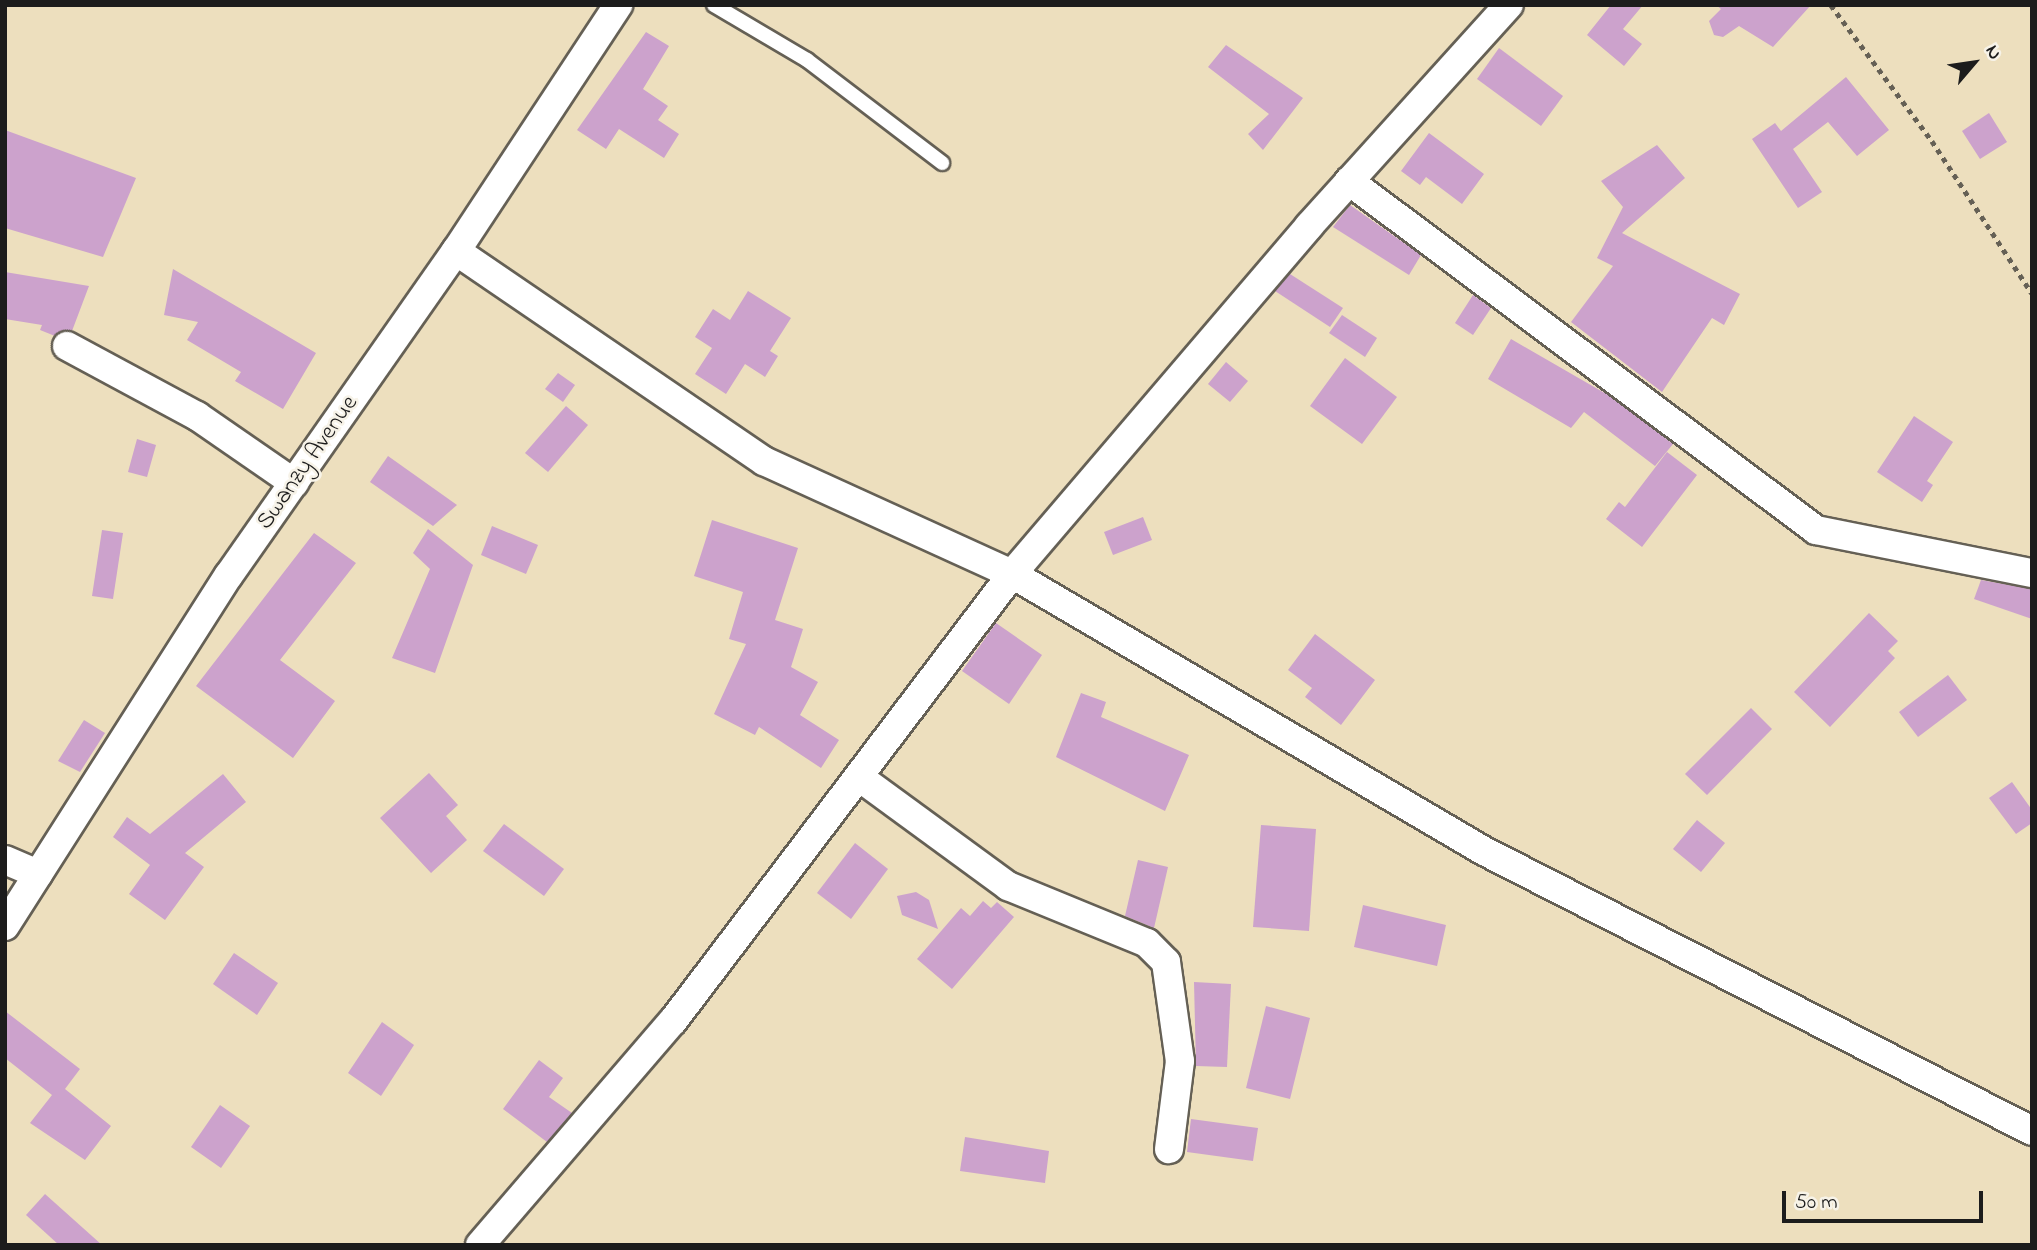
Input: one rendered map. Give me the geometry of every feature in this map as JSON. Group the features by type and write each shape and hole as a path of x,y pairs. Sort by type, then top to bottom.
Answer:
{"street":[{"name":"Swanzy Avenue","path":"5,926 294,483 456,251 618,5"},
{"path":"480,1245 673,1021 1012,574 1349,181 1509,5"},
{"path":"1349,181 1816,530 2032,573"},
{"path":"456,251 764,461 1012,574 1483,851 2032,1131"},
{"path":"67,346 197,416 294,483"},
{"path":"859,777 1008,886 1064,914 1147,943 1166,962 1180,1061 1169,1149"},
{"path":"5,860 38,874"}],"lane":[{"path":"715,5 807,60 942,163"}],"path":[{"path":"1831,5 2032,293"}],"building":[{"path":"1611,5 1643,5 1623,29 1642,44 1624,66 1587,35"},
{"path":"1716,5 1811,5 1773,47 1739,26 1723,37 1714,35 1709,21 1721,9"},
{"path":"646,32 669,46 643,89 668,106 658,120 679,134 664,158 619,129 606,149 577,130"},
{"path":"1226,45 1303,98 1263,150 1248,134 1269,114 1208,67"},
{"path":"1499,48 1563,96 1541,126 1477,79"},
{"path":"1846,77 1889,130 1857,156 1828,122 1793,149 1822,192 1798,208 1752,139 1775,123 1781,131"},
{"path":"1989,113 2007,142 1980,159 1962,131"},
{"path":"5,130 136,178 103,257 5,228"},
{"path":"1429,133 1484,174 1462,204 1426,177 1420,185 1401,171"},
{"path":"1657,145 1685,178 1622,233 1740,294 1724,325 1712,318 1662,392 1571,322 1613,266 1597,258 1623,207 1601,181"},
{"path":"1350,205 1421,255 1409,275 1333,227"},
{"path":"173,269 316,353 283,409 235,381 241,372 187,340 198,322 164,315"},
{"path":"5,272 89,286 72,331 55,336 40,330 42,325 5,319"},
{"path":"1290,274 1343,308 1330,327 1275,291"},
{"path":"748,291 791,318 770,351 778,356 765,377 745,364 726,394 695,374 712,348 695,337 713,309 730,320"},
{"path":"1473,295 1491,308 1473,335 1455,323"},
{"path":"1342,315 1377,338 1365,357 1329,333"},
{"path":"1511,339 1608,395 1673,444 1655,466 1584,412 1571,428 1488,379"},
{"path":"1345,358 1397,397 1362,444 1310,406"},
{"path":"1226,362 1248,381 1230,402 1208,384"},
{"path":"558,373 575,385 563,402 545,389"},
{"path":"566,406 588,425 548,472 525,453"},
{"path":"1914,416 1953,442 1927,481 1933,485 1922,502 1877,472"},
{"path":"137,439 156,445 147,477 128,472"},
{"path":"1667,452 1697,475 1642,547 1606,519 1619,502 1625,507"},
{"path":"388,456 457,505 433,526 370,482"},
{"path":"1143,517 1152,540 1113,555 1104,532"},
{"path":"712,520 798,548 775,620 803,629 791,667 818,682 800,715 839,740 821,768 759,727 755,735 714,714 746,644 729,639 743,592 694,576"},
{"path":"492,526 538,545 526,574 481,555"},
{"path":"428,529 473,565 435,673 392,658 430,569 413,553"},
{"path":"102,530 123,533 113,599 92,596"},
{"path":"314,533 356,563 280,660 335,701 293,758 196,686"},
{"path":"1981,580 2032,589 2032,619 1974,599"},
{"path":"1869,613 1898,641 1888,651 1895,658 1830,727 1794,692"},
{"path":"996,623 1042,655 1009,704 962,671"},
{"path":"1315,634 1375,680 1341,725 1305,697 1312,688 1288,670"},
{"path":"1948,675 1967,700 1918,737 1899,712"},
{"path":"1081,693 1106,702 1101,717 1189,755 1165,811 1056,757"},
{"path":"1751,708 1772,729 1707,795 1685,774"},
{"path":"84,720 105,733 80,772 58,761"},
{"path":"429,773 458,805 446,816 467,840 431,873 380,818"},
{"path":"223,774 246,802 185,853 204,867 165,920 129,894 150,865 113,837 127,817 150,834"},
{"path":"2012,782 2032,810 2032,823 2016,834 1989,798"},
{"path":"1697,820 1725,843 1701,872 1673,849"},
{"path":"504,824 564,869 544,896 483,851"},
{"path":"1261,825 1316,829 1309,931 1253,927"},
{"path":"855,843 888,869 851,919 817,893"},
{"path":"1138,860 1168,867 1154,928 1125,916"},
{"path":"916,892 929,900 938,929 902,915 897,896"},
{"path":"983,901 991,908 997,902 1014,917 952,989 917,959 961,908 970,916"},
{"path":"1363,905 1446,925 1437,966 1354,947"},
{"path":"234,953 278,983 257,1015 213,984"},
{"path":"1194,982 1231,984 1227,1067 1196,1066"},
{"path":"1266,1006 1310,1018 1290,1099 1246,1088"},
{"path":"5,1011 80,1069 65,1089 111,1126 85,1160 30,1123 52,1095 5,1058"},
{"path":"382,1022 414,1045 381,1096 348,1073"},
{"path":"539,1060 563,1078 549,1097 572,1113 547,1142 503,1109"},
{"path":"220,1105 250,1126 221,1168 191,1147"},
{"path":"1191,1119 1258,1128 1253,1161 1187,1152"},
{"path":"965,1137 1049,1151 1045,1183 960,1171"},
{"path":"45,1194 102,1245 59,1245 26,1215"}]}
